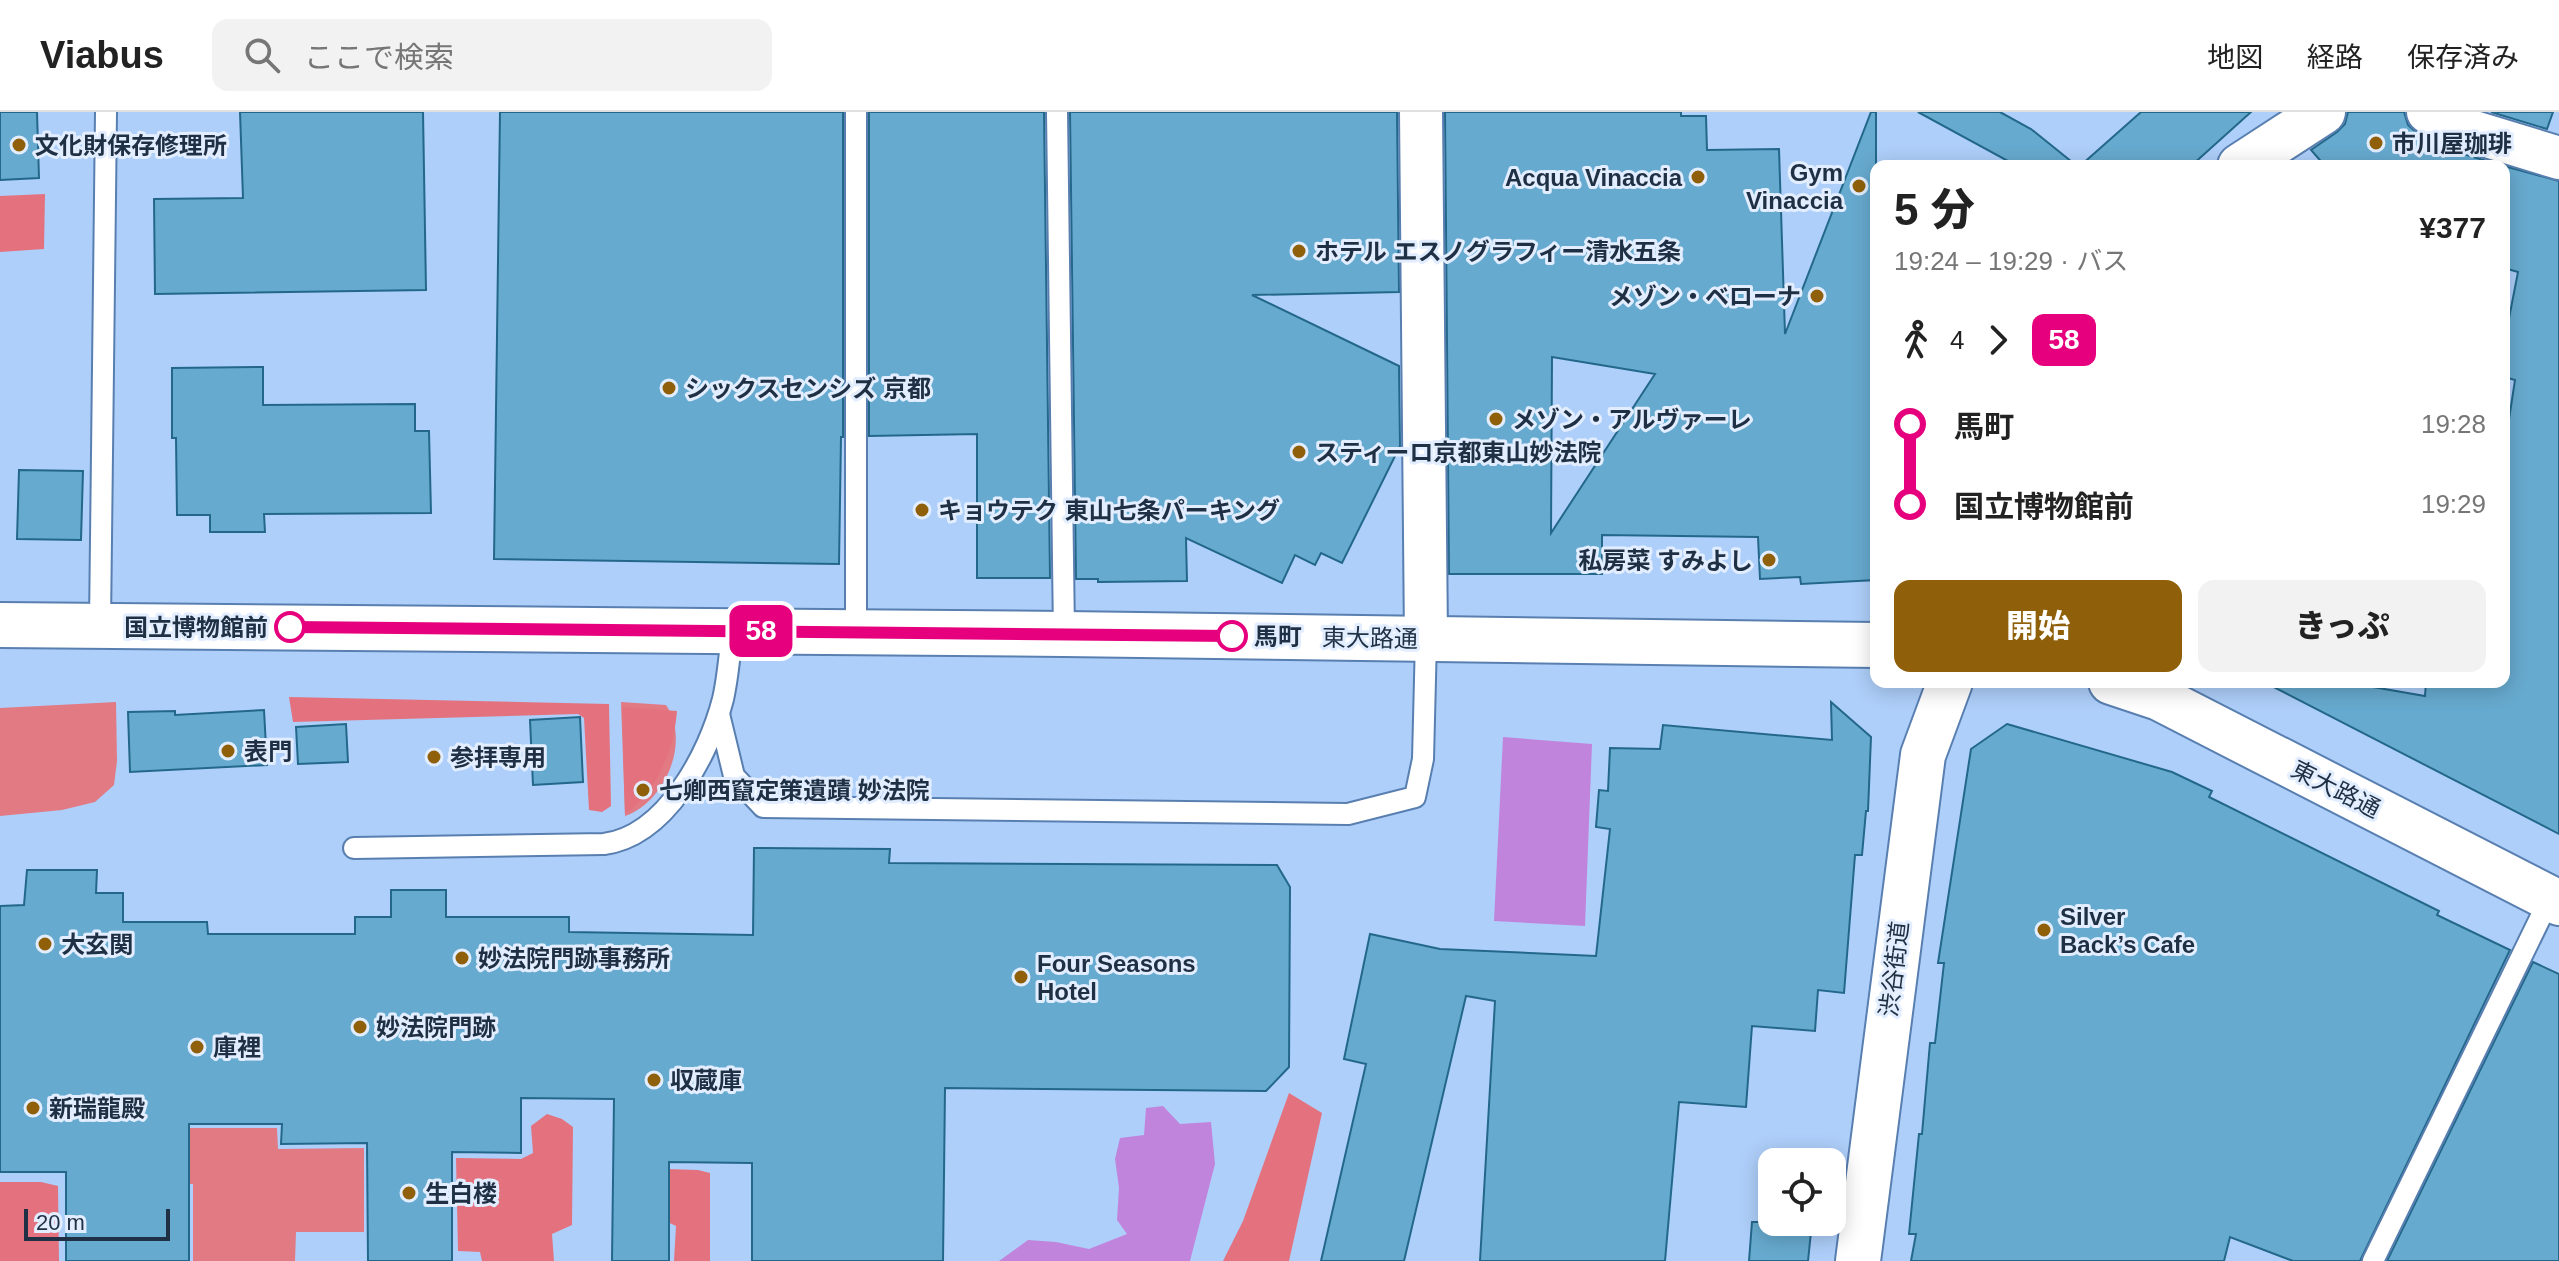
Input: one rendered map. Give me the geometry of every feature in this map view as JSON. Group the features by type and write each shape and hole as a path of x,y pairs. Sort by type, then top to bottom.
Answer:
{"main road":[{"path":"2249,160 2323,112"},
{"name":"東大路通","path":"0,625 1870,645"},
{"name":"渋谷街道","path":"1858,1261 1923,755 1948,688"},
{"name":"東大路通","path":"2129,688 2159,698 2555,900"}],"street":[{"path":"1421,112 1426,639"},
{"path":"2428,112 2464,129 2559,158"}],"lane":[{"path":"100,624 106,112"},
{"path":"856,112 856,633"},
{"path":"1057,112 1064,634"},
{"path":"354,848 622,842 644,828 683,787 707,745 719,714 732,631"},
{"path":"719,714 734,776 763,807 1348,814 1415,797 1423,759 1426,639"},
{"path":"2373,1261 2555,900"}],"shaded area":[{"path":"45,194 44,249 0,252 0,196"},
{"path":"289,697 609,704 611,806 602,812 589,810 584,718 578,714 293,722"},
{"path":"116,702 117,761 114,785 95,802 62,810 0,816 0,708"},
{"path":"621,702 666,705 676,736 675,753 662,784 652,798 625,816"},
{"path":"622,707 677,711 672,740 662,768 647,794 625,814"},
{"path":"1503,737 1592,744 1585,926 1494,921"},
{"path":"1289,1093 1322,1113 1289,1261 1223,1261 1243,1221"},
{"path":"1163,1106 1180,1124 1211,1122 1215,1164 1190,1261 999,1261 1028,1240 1089,1249 1127,1234 1117,1220 1119,1188 1115,1159 1120,1138 1144,1135 1146,1108"},
{"path":"547,1114 573,1127 572,1225 552,1234 554,1261 482,1261 480,1252 458,1251 456,1158 521,1159 533,1153 531,1126"},
{"path":"123,1128 277,1128 278,1149 364,1148 364,1232 296,1232 295,1261 193,1261 193,1184 123,1183"},
{"path":"636,1168 710,1173 710,1261 674,1261 676,1226 657,1217"},
{"path":"0,1182 41,1182 58,1186 59,1261 0,1261"}],"building":[{"name":"文化財保存修理所","path":"0,112 37,112 39,178 0,180"},
{"path":"240,112 423,112 426,290 155,294 154,199 243,198"},
{"name":"シックスセンシズ 京都","path":"500,112 843,112 843,437 839,564 494,559"},
{"path":"869,112 1044,112 1050,578 977,578 977,434 869,436"},
{"path":"1070,112 1397,112 1399,292 1252,295 1399,366 1400,446 1342,563 1321,553 1315,565 1295,555 1282,583 1186,538 1187,581 1098,582 1098,579 1076,579"},
{"path":"1445,112 1681,112 1681,116 1706,116 1707,150 1779,149 1785,334 1871,112 1876,112 1876,160 1870,160 1870,580 1801,584 1800,577 1760,579 1758,537 1602,535 1602,574 1449,574","holes":["1552,357 1655,374 1551,533"]},
{"path":"1918,112 2000,112 2031,129 2070,160 2006,160"},
{"path":"2141,112 2251,112 2198,160 2087,160"},
{"path":"2348,112 2404,112 2408,125 2418,134 2483,160 2320,160 2311,150 2345,124"},
{"path":"2491,112 2553,112 2547,129"},
{"path":"2510,168 2559,181 2559,834 2276,688 2379,688 2425,696 2426,688 2510,688 2510,413 2515,380 2510,379 2510,313 2518,272 2510,270"},
{"path":"263,367 263,405 415,404 415,431 429,431 431,513 264,514 265,532 210,532 210,515 177,515 172,368"},
{"path":"19,470 83,471 81,540 17,539"},
{"path":"1831,702 1871,737 1868,811 1862,855 1855,855 1844,993 1818,990 1815,1031 1752,1026 1746,1107 1679,1102 1665,1261 1480,1261 1495,1001 1466,996 1404,1261 1321,1261 1366,1064 1344,1059 1370,934 1440,949 1596,956 1610,829 1596,827 1599,790 1608,791 1610,748 1660,749 1663,725 1832,740"},
{"path":"264,710 267,765 130,772 128,712 175,711 175,715"},
{"path":"580,717 583,782 533,785 530,720"},
{"path":"346,724 348,762 298,764 296,727"},
{"path":"2007,724 2172,772 2212,791 2209,797 2439,911 2437,915 2510,950 2360,1261 2293,1261 2230,1237 2224,1261 1911,1261 1916,1234 1909,1234 1919,1134 1922,1134 1930,1043 1935,1043 1944,963 1938,963 1971,749"},
{"path":"754,848 890,849 889,863 1277,865 1290,887 1289,1067 1266,1091 945,1088 943,1261 752,1261 752,1163 669,1162 669,1261 612,1261 614,1099 521,1098 521,1153 452,1152 452,1261 368,1261 367,1143 281,1144 282,1124 189,1124 189,1261 66,1261 66,1172 0,1172 0,906 24,905 27,870 97,870 96,893 123,893 123,922 207,922 208,934 355,934 355,917 391,917 391,890 446,890 446,917 569,917 569,932 753,935"},
{"path":"2533,962 2559,974 2559,1261 2387,1261"},
{"path":"1752,1222 1758,1222 1758,1236 1811,1236 1808,1261 1749,1261"}],"bus line":[{"name":"58","path":"290,627 1232,636"}],"place":[{"name":"市川屋珈琲","path":"2376,143"},
{"name":"文化財保存修理所","path":"19,145"},
{"name":"Acqua Vinaccia","path":"1698,177"},
{"name":"Gym Vinaccia","path":"1859,186"},
{"name":"ホテル エスノグラフィー清水五条","path":"1299,251"},
{"name":"メゾン・ベローナ","path":"1817,296"},
{"name":"シックスセンシズ 京都","path":"669,388"},
{"name":"メゾン・アルヴァーレ","path":"1496,419"},
{"name":"スティーロ京都東山妙法院","path":"1299,452"},
{"name":"キョウテク 東山七条パーキング","path":"922,510"},
{"name":"私房菜 すみよし","path":"1769,560"},
{"name":"国立博物館前","path":"290,627"},
{"name":"馬町","path":"1232,636"},
{"name":"表門","path":"228,751"},
{"name":"参拝専用","path":"434,757"},
{"name":"七卿西竄定策遺蹟 妙法院","path":"643,790"},
{"name":"Silver Back’s Cafe","path":"2044,930"},
{"name":"大玄関","path":"45,944"},
{"name":"妙法院門跡事務所","path":"462,958"},
{"name":"Four Seasons Hotel","path":"1021,977"},
{"name":"妙法院門跡","path":"360,1027"},
{"name":"庫裡","path":"197,1047"},
{"name":"収蔵庫","path":"654,1080"},
{"name":"新瑞龍殿","path":"33,1108"},
{"name":"生白楼","path":"409,1193"}]}
